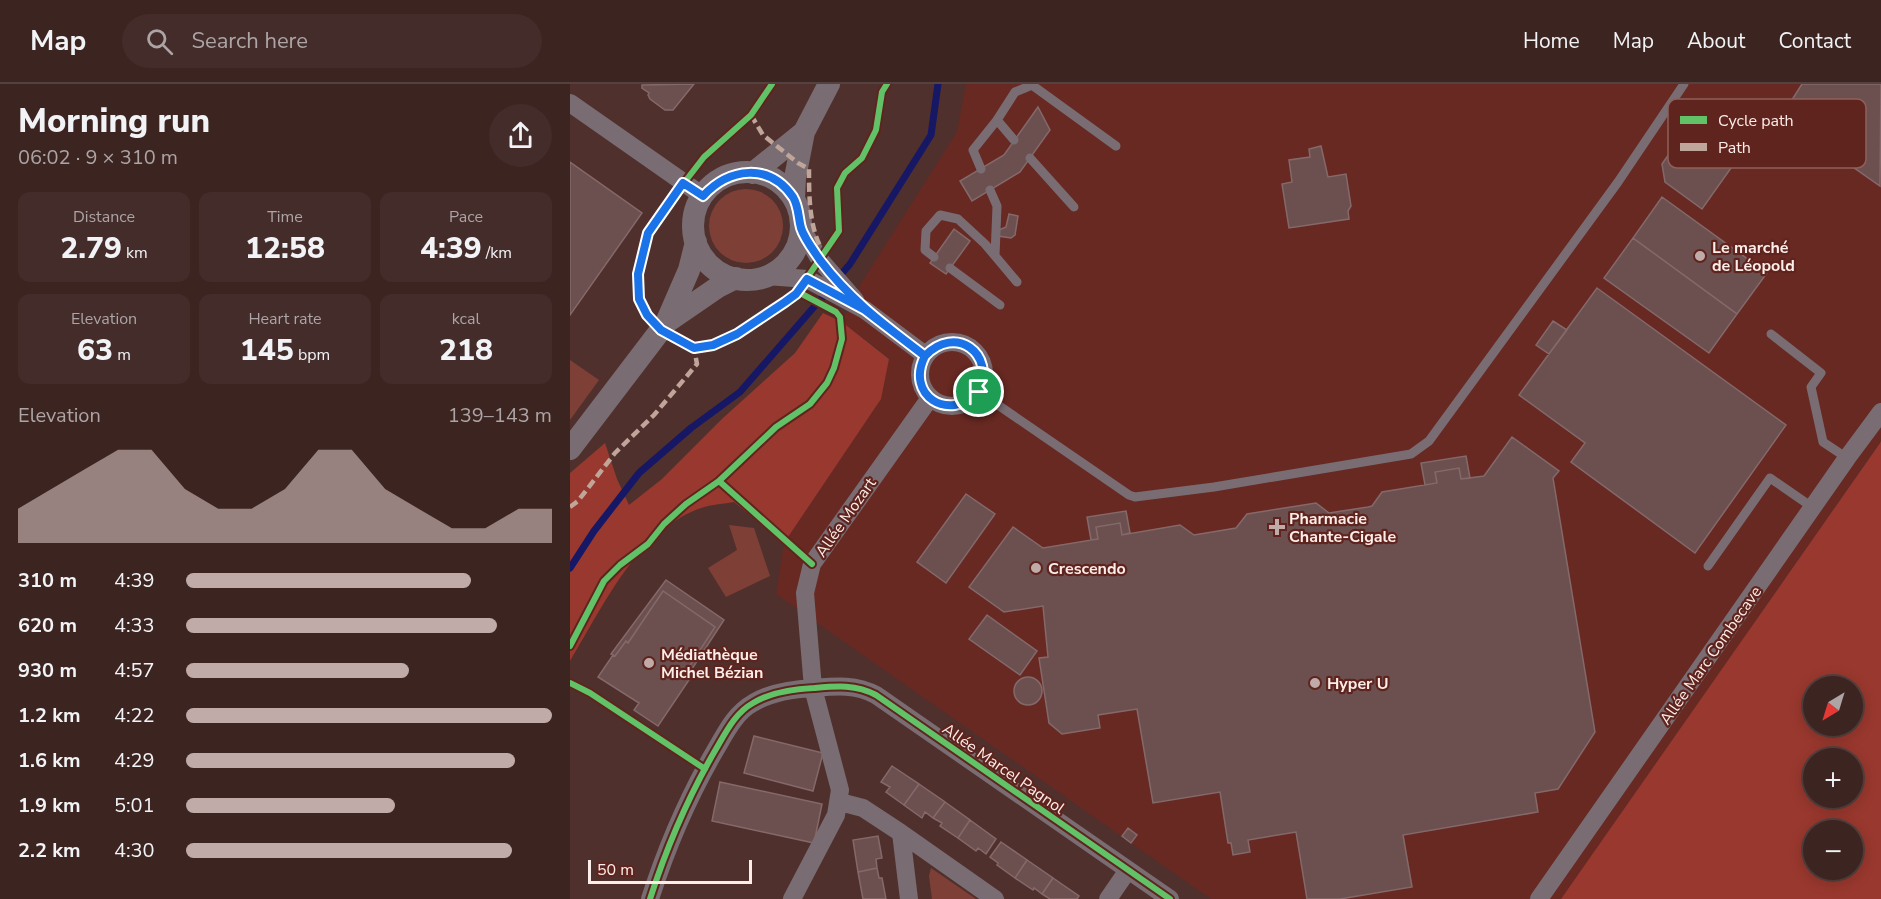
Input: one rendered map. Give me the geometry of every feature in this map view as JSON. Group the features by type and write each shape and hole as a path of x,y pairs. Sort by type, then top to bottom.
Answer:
{"street":[{"path":"794,199 795,178 804,132 829,84"},
{"path":"570,103 703,196"},
{"path":"753,173 804,132"},
{"path":"739,173 753,173 769,177 783,186 794,199 800,213 802,229 799,244 791,258 779,271 746,280 729,277 713,268 703,256 696,242 693,226 696,210 703,196 713,185 725,177 739,173"},
{"path":"802,229 820,260 859,306"},
{"path":"570,449 666,323 689,270 696,242"},
{"path":"767,276 807,279 859,306 925,356"},
{"path":"666,323 718,287 736,278"},
{"path":"950,342 968,346 982,362 983,383 979,392 971,400 961,405 939,404 930,398 920,382 921,364 925,356 940,344 950,342"},
{"name":"Allée Mozart","path":"792,899 830,828 840,802 839,777 813,688 805,592 812,564 930,398"},
{"name":"Allée Marc Combecave","path":"1539,899 1846,458 1881,412"},
{"name":"Allée Marcel Pagnol","path":"813,688 841,686 866,689 1170,899"},
{"path":"650,899 678,821 705,769 736,718 753,703 768,695 787,690 813,688"},
{"path":"840,802 869,811 995,899"},
{"path":"902,833 909,899"},
{"path":"1108,899 1128,870"}],"lane":[{"path":"1674,99 1684,84"},
{"path":"981,169 973,150 997,120 1015,92 1032,85 1116,146"},
{"path":"979,392 1135,497 1214,487 1411,454 1429,441 1618,182 1668,108"},
{"path":"997,120 1014,140"},
{"path":"1030,158 1074,207"},
{"path":"990,190 997,206 995,256"},
{"path":"934,257 925,250 926,231 940,215 958,219 1017,282"},
{"path":"950,268 1000,305"},
{"path":"1771,334 1821,373 1811,387 1824,442 1846,458"},
{"path":"1708,566 1770,478 1812,507"}],"shaded area":[{"path":"966,84 1881,84 1881,441 1753,624 1803,676 1803,727 1720,672 1561,899 1211,899 776,594 784,543 881,399 889,358 842,322 863,280 957,132"},
{"path":"746,189 760,192 772,200 780,212 783,226 780,240 772,252 760,260 746,263 732,260 720,252 712,240 709,226 712,212 720,200 732,192"},
{"path":"823,313 842,322 889,359 881,399 784,543 734,502 698,509 676,520 656,535 623,574 570,661 570,473 605,443 617,479 629,505 662,479 723,418 795,353"},
{"path":"570,360 599,380 570,420"},
{"path":"1881,441 1881,899 1561,899"},
{"path":"729,525 754,528 770,576 726,597 708,568 737,550"},
{"path":"1817,736 1854,736 1856,748 1835,748"},
{"path":"1863,792 1881,899 1837,880 1863,880 1863,820 1852,820 1852,808 1863,808"},
{"path":"931,868 976,899 932,899 929,876"}],"building":[{"path":"694,84 673,110 665,110 650,99 649,93 642,88 642,85"},
{"path":"1802,84 1881,84 1880,186 1854,168 1866,168 1866,99 1792,99"},
{"path":"1038,107 1050,130 1020,172 972,201 960,181 1004,155"},
{"path":"1321,146 1328,177 1346,174 1351,206 1348,211 1349,219 1289,228 1282,184 1292,182 1289,160 1310,157 1309,149"},
{"path":"1668,155 1668,168 1731,168 1702,209 1665,182 1662,164"},
{"path":"570,162 642,213 570,315"},
{"name":"Le marché de Léopold","path":"1662,197 1767,273 1737,314 1633,238"},
{"path":"1009,214 1018,216 1015,235 1011,238 998,236 999,230 1006,227"},
{"path":"954,229 970,241 946,274 930,263"},
{"path":"1633,238 1737,314 1709,353 1604,278"},
{"path":"1597,288 1786,425 1695,553 1571,462 1585,443 1519,395"},
{"path":"1553,321 1567,330 1549,354 1536,345"},
{"name":"Hyper U","path":"1512,437 1559,471 1553,478 1595,732 1558,789 1535,793 1538,812 1403,835 1412,887 1340,899 1307,899 1296,832 1248,840 1250,852 1233,855 1231,843 1228,843 1220,792 1153,803 1137,709 1098,715 1100,728 1062,734 1049,723 1039,658 1048,657 1043,606 1004,612 969,587 1013,527 1043,548 1098,539 1096,527 1120,523 1122,535 1180,525 1194,535 1236,528 1247,514 1316,503 1329,513 1368,507 1372,506 1382,492 1437,483 1435,472 1459,468 1461,479 1484,476"},
{"path":"1466,456 1470,478 1461,479 1459,468 1435,472 1437,483 1425,485 1421,463"},
{"path":"966,494 995,514 946,583 917,562"},
{"path":"1126,511 1130,533 1122,535 1120,523 1096,527 1098,539 1091,540 1087,517"},
{"path":"666,580 724,620 690,672 687,670 715,627 663,591 628,643 626,641 615,656 611,654"},
{"name":"Médiathèque Michel Bézian","path":"663,591 715,627 687,670 693,674 658,726 634,710 639,703 598,677 613,655 615,656 626,641 628,643"},
{"path":"987,615 1037,651 1020,675 969,639"},
{"path":"1028,677 1038,681 1042,691 1038,701 1028,705 1018,701 1014,691 1018,681"},
{"path":"754,736 823,753 813,791 744,773"},
{"path":"892,766 919,784 904,805 886,792 890,787 881,782"},
{"path":"720,782 822,804 814,843 712,821"},
{"path":"919,784 945,802 933,818 925,812 922,818 904,805"},
{"path":"945,802 970,820 958,838 940,826 942,823 933,818"},
{"path":"970,820 996,839 986,854 978,848 976,851 958,838"},
{"path":"1128,828 1137,835 1131,843 1122,836"},
{"path":"878,836 882,858 876,859 877,868 858,872 853,840"},
{"path":"1001,842 1027,860 1015,878 990,857"},
{"path":"1027,860 1053,878 1042,894 1015,878"},
{"path":"877,868 879,878 882,878 886,899 863,899 858,872"},
{"path":"1053,878 1079,896 1077,899 1050,899 1042,894"}],"waterway":[{"path":"838,278 850,264 931,135 938,84"},
{"path":"570,568 594,531 639,473 691,428 740,392 827,292"}],"marked path":[{"path":"751,115 763,135 809,169 813,223 815,234 824,253"},
{"path":"570,507 578,501 615,453 654,415 697,364 694,348"}],"cycle path":[{"path":"772,84 751,115 704,157 648,233 638,275 639,299 647,315 661,330 694,348 713,345 737,334 796,294"},
{"path":"719,481 776,427 810,404 827,383 834,368 842,339 840,317 836,312 802,294 796,294 839,231 837,188 845,173 862,158 876,130 882,92 887,84"},
{"path":"570,646 604,581 620,565 648,544 664,524 686,504 719,481 812,564"},
{"path":"570,683 590,693 705,769"},
{"path":"650,899 687,804 736,717 753,703 775,694 798,689 838,686 853,687 876,695 1170,899"}],"place":[{"name":"Le marché de Léopold","path":"1700,256"},
{"name":"Pharmacie Chante-Cigale","path":"1277,527"},
{"name":"Crescendo","path":"1036,568"},
{"name":"Médiathèque Michel Bézian","path":"649,663"},
{"name":"Hyper U","path":"1315,683"}],"route":[{"path":"979,392 971,400 961,405 939,404 930,398 920,382 919,373 925,356 865,310 807,279 796,294 785,302 737,334 713,345 694,348 673,338 661,330 647,315 639,299 638,274 648,233 683,183 703,196 725,177 739,173 753,173 769,177 783,186 794,199 800,213 802,229 820,260 865,310 925,356 940,344 950,342 968,346 976,353 982,362 984,372 979,392"}]}
